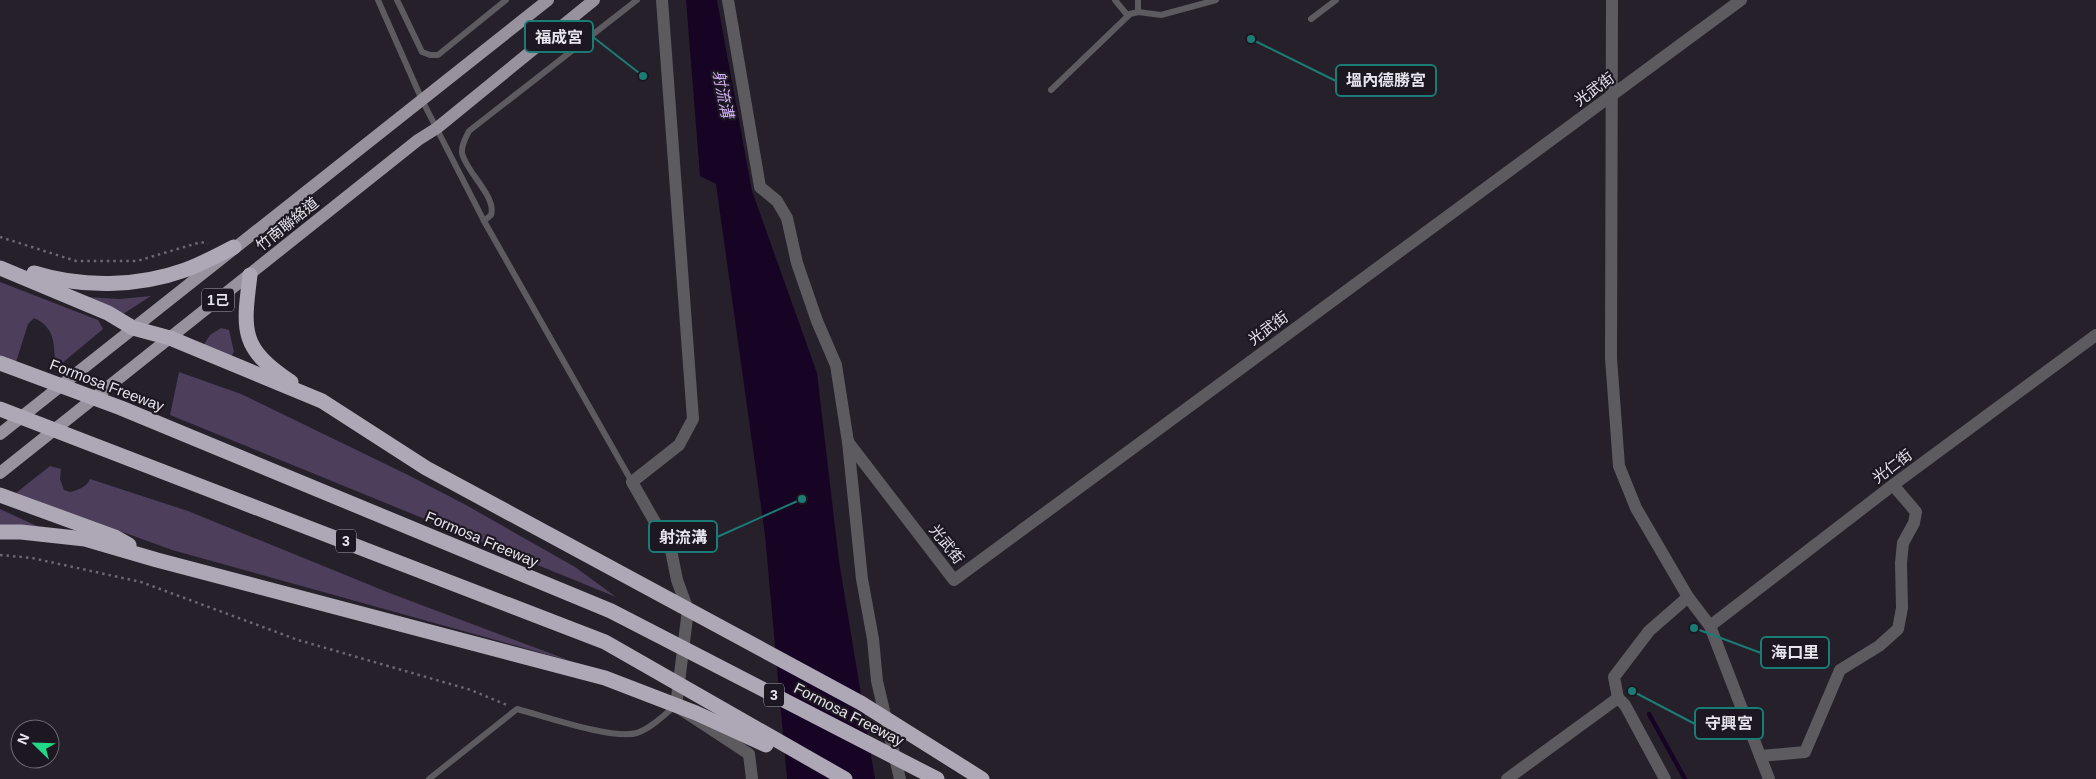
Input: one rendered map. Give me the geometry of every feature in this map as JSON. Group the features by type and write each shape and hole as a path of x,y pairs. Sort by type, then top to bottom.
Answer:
{"highway":[{"path":"3,269 32,272 62,280 89,283 145,282 186,270 234,247"},
{"path":"3,269 108,313 133,328 170,338 322,401"},
{"path":"250,274 245,314 246,332 253,349 270,367 426,468 861,703 982,779"},
{"name":"Formosa Freeway","path":"0,363 121,408 611,611 937,779"},
{"name":"3","path":"0,409 605,642 845,779"},
{"path":"0,495 115,537 157,560"},
{"path":"0,532 22,532 85,539 157,560 604,678 705,717 837,779"}],"main road":[{"name":"竹南聯絡道","path":"0,434 548,0"},
{"name":"竹南聯絡道","path":"0,473 418,140 437,128 594,0"}],"street":[{"path":"662,0 693,419 680,445 632,482 671,550 677,580 688,610 676,706 749,754 752,779"},
{"path":"728,0 760,187 777,201 787,218 797,263 817,320 836,365 848,442 862,579 873,639 877,681 900,779"},
{"path":"1612,0 1611,358 1619,466 1636,508 1688,597 1710,626 1769,779"},
{"name":"光武街","path":"848,442 954,580 1741,0"},
{"name":"光仁街","path":"1710,626 1894,485 2096,335"},
{"path":"1760,756 1804,752 1840,670 1879,646 1898,629 1902,608 1901,563 1903,543 1914,523 1916,512 1894,485"},
{"path":"1665,779 1625,705 1618,698 1614,677 1649,631 1688,597"},
{"path":"1507,779 1618,698"}],"lane":[{"path":"398,0 422,52 430,55 438,55 506,0"},
{"path":"484,221 491,215 491,202 462,152 463,142 469,130 637,0"},
{"path":"1115,0 1128,16"},
{"path":"1138,0 1138,12"},
{"path":"1051,90 1128,16 1138,12 1161,15 1216,0"},
{"path":"1311,19 1336,0"},
{"path":"381,1 422,100 484,221 632,482"},
{"path":"429,779 517,709 615,735 637,733 654,724 676,706"}],"path":[{"path":"0,237 76,261 137,261 201,242 209,245 214,257"},
{"path":"0,555 32,558 141,582 298,640 471,690 517,709"}],"shaded area":[{"path":"0,282 98,320 103,329 55,369 53,339 47,327 34,318 28,324 16,362 0,356"},
{"path":"151,296 123,314 85,297 120,299"},
{"path":"221,328 229,330 234,352 230,358 203,346 210,335"},
{"path":"179,372 241,394 406,474 466,505 575,567 616,597 170,415"},
{"path":"50,466 61,469 60,479 64,490 70,492 79,489 87,484 90,479 188,511 392,594 571,661 172,550 16,493"},
{"path":"0,509 39,527 0,525"}],"water":[{"path":"686,0 717,0 752,191 817,373 839,561 875,779 787,779 765,535 716,184 700,176"}],"waterway":[{"path":"1649,714 1685,779"}],"place":[{"name":"塭內德勝宮","path":"1251,39"},
{"name":"福成宮","path":"643,76"},
{"name":"射流溝","path":"802,499"},
{"name":"海口里","path":"1694,628"},
{"name":"守興宮","path":"1632,691"}]}
